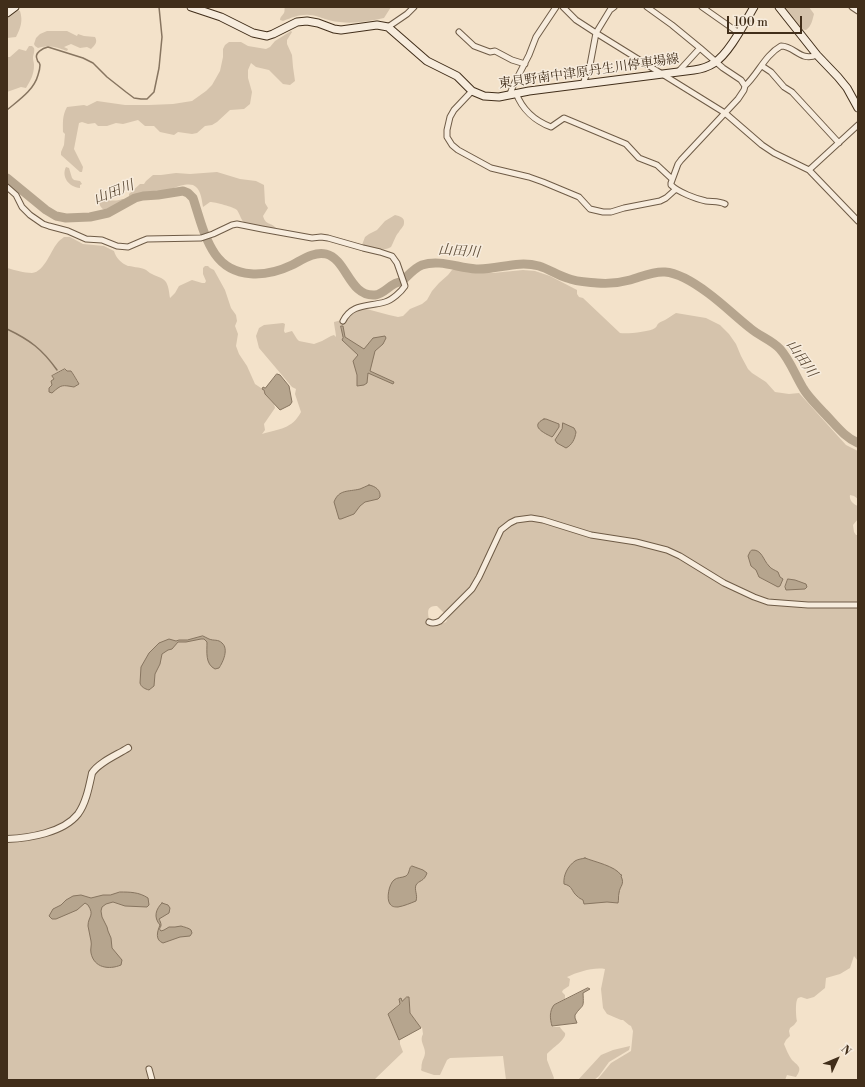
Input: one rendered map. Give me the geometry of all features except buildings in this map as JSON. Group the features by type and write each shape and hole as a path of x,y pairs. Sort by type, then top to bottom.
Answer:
{"main road":[{"path":"7,14 15,7"},
{"path":"191,7 221,17 253,33 267,36 297,22 306,21 341,30 377,25 388,27"},
{"name":"東貝野南中津原丹生川停車場線","path":"388,27 427,61 457,76 472,91 490,97 679,72 709,66 716,62 731,45 754,7"},
{"path":"779,7 817,55 847,88 858,108"}],"street":[{"path":"388,27 407,14 414,7"},
{"path":"556,7 536,37 525,64 513,86 513,94 520,101 527,112 550,127 564,118 626,144 639,158 658,165 672,179"},
{"path":"563,7 576,20 725,113 762,145 774,153 809,170 858,221"},
{"path":"583,84 590,65 596,33 610,10 614,7"},
{"path":"647,7 666,20 716,62 741,80 745,86"},
{"path":"702,7 739,33"},
{"path":"852,7 858,11"},
{"path":"459,32 474,46 490,52 495,52 525,64"},
{"path":"724,204 721,202 703,200 676,189 671,185 678,164 725,113 770,55 781,46 786,47 801,56 811,57 817,55"},
{"path":"671,79 700,48"},
{"path":"762,66 775,76 784,87 792,92 839,143"},
{"path":"472,91 454,110 450,117 447,137 452,145 458,150 491,168 543,182 579,197 590,209 603,212 611,212 660,201 676,189"},
{"path":"809,170 858,125"},
{"path":"7,187 16,195 22,207 35,219 49,226 86,239 102,240 121,247 128,247 142,240 202,238 232,224 237,224 312,238 328,238 388,254 395,260 402,276 405,286 401,292 385,302 353,309 346,315 343,321"},
{"path":"429,622 435,624 440,621 472,589 479,578 501,530 510,523 523,518 537,518 591,534 658,547 680,556 724,583 768,602 808,605 858,604"},
{"path":"7,839 36,835 67,824 78,814 82,807 92,774 95,769 128,748"},
{"path":"149,1069 152,1080"}],"shaded area":[{"path":"285,7 391,7 384,18 351,23 335,22 310,15 296,16 283,21 280,19 284,13"},
{"path":"783,7 809,7 814,14 812,23 806,30 801,29"},
{"path":"18,10 20,11 21,18 19,30 16,37 7,38 7,18"},
{"path":"47,31 67,31 77,36 78,34 95,37 96,42 91,49 87,47 80,48 71,44 64,47 68,49 67,51 53,47 38,48 34,44 36,38 40,34"},
{"path":"291,31 292,32 287,40 287,44 292,55 295,81 290,85 283,84 269,70 256,67 251,63 248,70 248,78 252,92 250,104 244,109 230,110 217,122 212,125 205,126 197,133 192,134 178,132 174,135 160,132 154,126 145,126 138,120 123,124 116,123 107,126 98,126 95,123 88,124 82,122 79,123 74,149 83,167 82,172 80,172 61,155 65,134 63,132 63,120 67,107 87,106 97,101 125,105 149,105 173,104 192,101 212,85 220,71 223,49 229,42 241,42 248,46 266,49 275,41"},
{"path":"29,46 34,48 34,68 31,80 26,88 21,87 7,92 7,57 10,57 19,49 26,51"},
{"path":"66,167 69,168 72,178 80,181 82,184 80,185 80,188 69,184 65,178"},
{"path":"217,172 240,179 256,181 264,185 265,203 268,208 263,216 267,223 276,228 272,229 247,224 242,221 237,210 232,207 210,202 203,207 199,191 193,185 182,185 154,197 129,196 129,194 140,184 144,184 153,175"},
{"path":"103,200 127,200 108,210 104,210 99,203"},
{"path":"395,215 403,219 404,224 396,235 391,247 388,249 377,249 362,245 365,237 377,230 385,221"},
{"path":"64,237 70,237 83,244 104,246 114,251 117,258 125,265 144,269 161,278 168,286 170,298 179,286 192,280 205,283 206,281 203,274 203,268 205,266 208,266 214,270 225,290 231,308 236,315 237,321 235,326 238,334 236,346 239,354 247,366 255,384 264,390 265,394 274,404 275,408 264,424 265,430 262,434 284,428 294,422 301,412 295,394 296,389 292,387 259,348 256,336 259,328 264,325 283,323 285,324 285,333 292,331 299,341 314,344 334,335 336,337 334,322 342,320 345,321 348,314 353,310 363,308 398,317 403,316 410,309 427,300 439,283 456,268 493,273 523,270 535,271 550,276 577,290 579,297 583,298 620,333 648,331 656,328 659,323 676,313 706,318 720,325 729,334 736,344 748,369 752,373 766,382 775,392 789,394 799,393 846,445 858,451 858,499 850,495 850,499 858,506 858,519 853,525 854,532 858,535 858,603 819,604 821,606 858,606 858,961 854,956 850,968 840,974 826,978 825,988 814,997 807,999 801,997 798,998 796,1002 797,1021 790,1028 790,1036 784,1044 791,1058 799,1067 796,1077 787,1075 785,1080 597,1080 611,1063 631,1051 633,1031 631,1026 623,1020 607,1014 603,1008 601,989 605,969 596,969 586,970 567,977 570,979 569,986 562,992 565,995 565,999 556,1004 550,1013 553,1027 560,1027 565,1033 564,1038 547,1054 547,1060 554,1078 553,1080 506,1080 503,1056 450,1058 447,1060 440,1075 434,1075 422,1071 422,1061 425,1053 422,1041 422,1027 421,1028 410,1013 408,997 402,1002 400,998 400,1003 388,1014 400,1041 403,1052 374,1080 154,1080 151,1071 148,1072 150,1080 7,1080 7,268 32,273 37,272 44,265 59,241","holes":["65,369 67,371 71,371 79,384 74,387 62,386 52,393 49,392 49,388 54,379 52,376","526,516 538,517 596,534 645,542 668,549 747,593 780,604 768,603 753,598 724,584 667,551 591,536 546,522 530,520 509,525 501,532 474,589 451,612 446,622 431,625 428,622 429,608 437,606 445,614 471,589 478,577 495,537 504,525 515,519"]},
{"path":"341,326 343,326 345,337 364,349 373,338 385,336 386,338 383,344 375,351 370,371 394,382 393,384 368,373 367,383 357,386 357,375 353,361 358,355 342,340"},
{"path":"65,369 67,371 71,371 79,384 74,387 62,386 52,393 49,392 49,388 52,385 51,381 54,379 52,376"},
{"path":"277,374 280,375 289,386 292,402 290,405 280,410 262,389 263,387 265,388"},
{"path":"544,419 559,424 559,427 552,437 538,427 538,424"},
{"path":"563,423 574,428 576,432 573,442 566,448 557,443 555,440 562,429"},
{"path":"369,485 373,486 380,492 380,497 378,499 365,502 354,514 339,519 334,502 338,495"},
{"path":"752,550 758,551 767,564 778,572 780,577 783,579 780,586 778,587 759,577 756,570 751,566 748,556"},
{"path":"788,579 806,584 807,587 805,589 786,590 785,587"},
{"path":"203,636 211,640 219,641 224,646 225,656 219,668 215,669 208,661 207,642 204,639 178,642 172,649 162,654 160,664 155,674 154,686 149,690 141,686 141,667 149,653 159,643 169,639 176,641"},
{"path":"585,858 610,867 622,875 618,903 607,902 584,904 583,900 575,894 570,887 564,884 565,874 570,865 576,860"},
{"path":"412,866 427,873 416,885 416,901 400,907 393,906 390,904 388,899 392,882 395,879 407,875"},
{"path":"120,892 134,893 145,896 148,898 149,905 147,907 125,906 113,902 102,907 102,917 111,938 112,948 122,960 121,965 116,967 107,967 99,965 95,962 91,953 88,923 91,912 88,905 85,903 77,910 56,919 52,919 49,916 53,909 73,896 81,895 91,898"},
{"path":"162,903 168,905 170,908 169,913 159,919 161,924 160,930 164,930 169,927 181,926 191,930 192,933 190,936 180,937 163,943 160,942 158,933 160,925 156,913"},
{"path":"588,988 590,989 583,993 582,1006 575,1015 577,1023 552,1026 550,1015 554,1005"},
{"path":"409,997 410,1013 421,1028 399,1040 388,1014 400,1004 399,999 401,998 402,1001"},
{"path":"630,1046 629,1050 609,1062 599,1076 594,1080 578,1080 601,1055 613,1050"}],"waterway":[{"path":"7,110 30,90 36,80 40,67 36,57 38,53 48,47 83,58 93,63 107,77 134,98 147,99 154,92 159,68 162,37 159,7"},
{"name":"山田川","path":"7,178 46,210 56,216 66,218 90,217 108,213 135,198 183,191 188,193 193,198 211,248 222,262 231,268 241,272 261,274 282,269 313,255 322,253 333,257 359,290 366,294 375,295 382,293 394,284 401,282 419,266 429,263 442,263 476,269 531,264 543,267 574,280 601,283 622,282 656,272 676,274 703,290 754,331 777,346 784,353 810,398 844,434 858,443"},
{"path":"7,329 35,346 46,356 57,370"}]}
